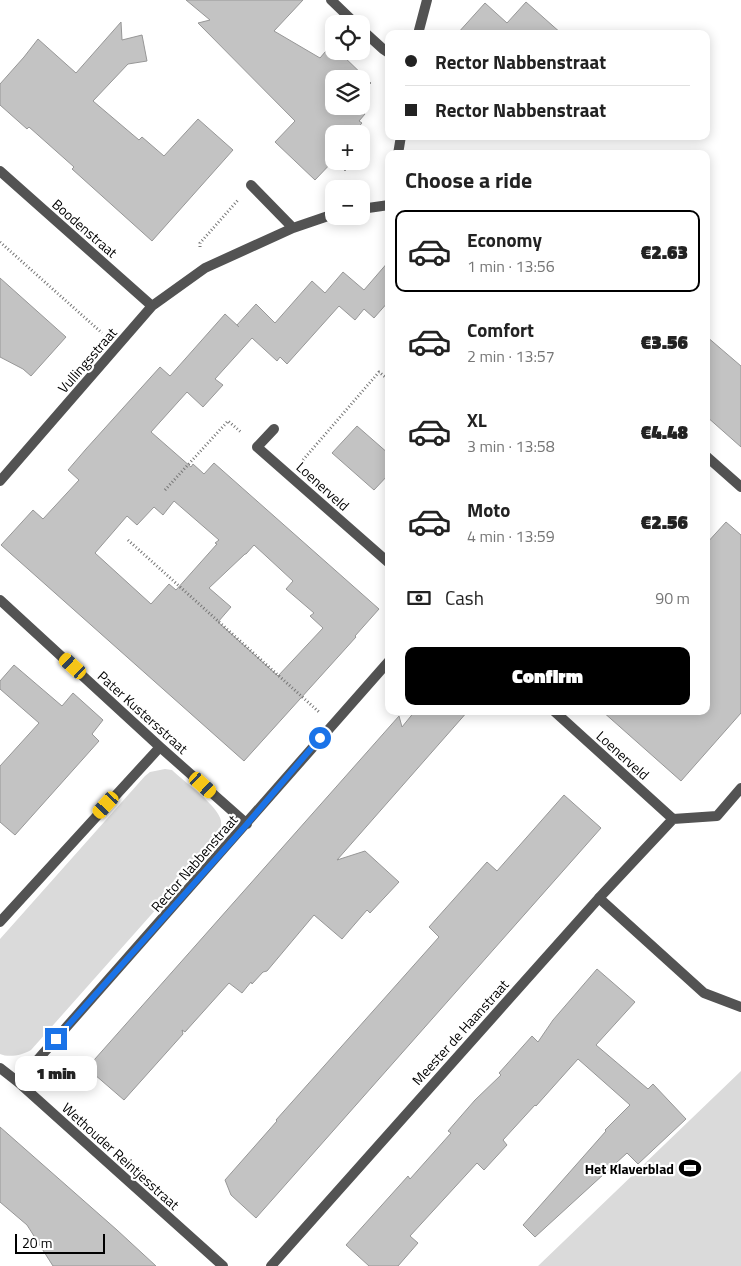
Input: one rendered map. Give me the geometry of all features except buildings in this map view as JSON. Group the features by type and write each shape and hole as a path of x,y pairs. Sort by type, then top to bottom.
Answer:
{"street":[{"path":"331,0 347,15"},
{"path":"419,30 426,0"},
{"path":"370,38 385,51"},
{"name":"Boodenstraat","path":"0,171 152,306"},
{"path":"251,185 293,228"},
{"path":"370,208 385,206"},
{"name":"Vullingsstraat","path":"0,481 152,306 205,268 293,228 325,217"},
{"path":"257,446 274,429"},
{"name":"Loenerveld","path":"257,446 385,559"},
{"path":"710,460 741,487"},
{"name":"Pater Kustersstraat","path":"0,600 247,824"},
{"name":"Rector Nabbenstraat","path":"18,1082 385,666"},
{"name":"Loenerveld","path":"558,715 673,819"},
{"path":"0,922 160,747"},
{"path":"673,819 717,816 741,788"},
{"name":"Meester de Haanstraat","path":"271,1266 599,898 673,819"},
{"path":"599,898 704,993 741,1007"},
{"name":"Wethouder Reintjesstraat","path":"0,1068 223,1266"}],"path":[{"path":"205,268 200,243 251,185"},
{"path":"0,242 117,346"},
{"path":"290,475 380,372 385,376"},
{"path":"164,490 228,421 257,446"},
{"path":"128,540 333,724"}],"shaded area":[{"path":"165,769 172,770 214,808 221,821 221,830 217,839 31,1050 16,1055 0,1054 0,939 145,776 150,772"},
{"name":"Het Klaverblad","path":"741,1071 741,1266 538,1266"}],"place":[{"name":"Het Klaverblad","path":"690,1168"}],"route":[{"path":"56,1039 247,824 320,738"}]}
